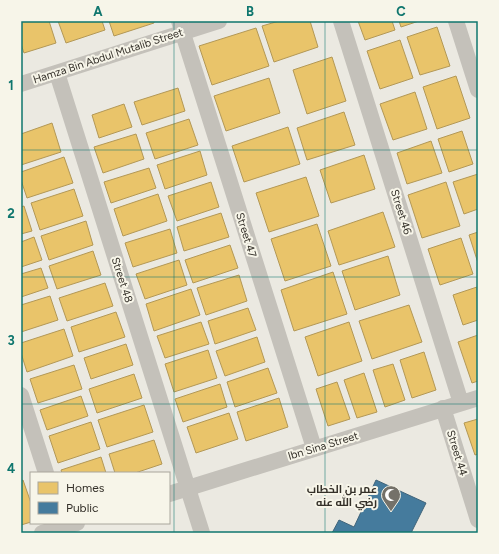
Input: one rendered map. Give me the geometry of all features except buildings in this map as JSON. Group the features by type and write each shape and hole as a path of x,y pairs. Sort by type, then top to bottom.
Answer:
{"street":[{"name":"Hamza Bin Abdul Mutalib Street","path":"21,84 181,27 219,21"},
{"name":"Street 46","path":"340,21 461,403"},
{"path":"456,21 478,90"},
{"name":"Street 47","path":"181,27 314,448"},
{"name":"Street 48","path":"57,72 202,533"},
{"path":"21,396 46,472"},
{"name":"Ibn Sina Street","path":"170,494 478,398"},
{"name":"Street 44","path":"443,408 478,520"},
{"path":"42,533 66,527"}],"place":[{"name":"عمر بن الخطاب رضي الله عنه","path":"391,512"}]}
